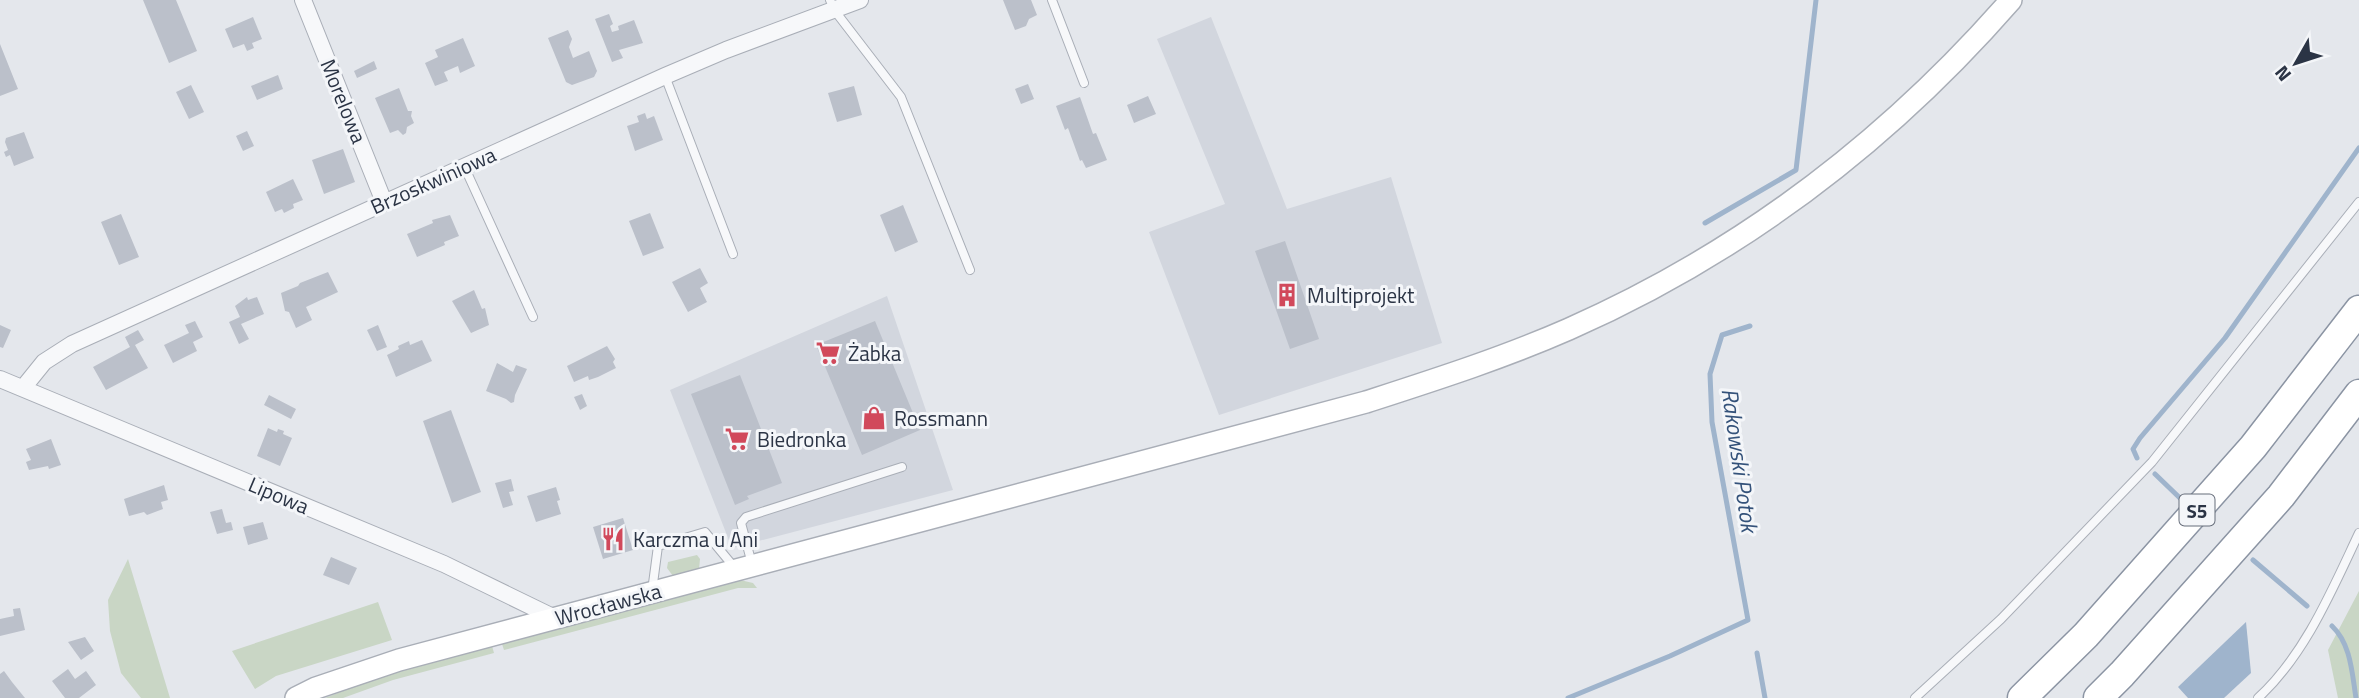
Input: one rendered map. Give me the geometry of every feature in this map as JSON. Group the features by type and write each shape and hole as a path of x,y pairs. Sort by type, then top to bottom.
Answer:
{"highway":[{"name":"S5","path":"2022,698 2086,635 2253,447 2359,310"},
{"name":"S5","path":"2098,698 2281,496 2359,394"}],"main road":[{"name":"Wrocławska","path":"296,698 316,688 399,660 1366,402 1487,363 1598,316 1688,269 1730,243 1852,157 1914,101 2011,0"}],"street":[{"name":"Morelowa","path":"303,0 384,202"},
{"name":"Brzoskwiniowa","path":"23,388 44,362 72,344 665,76 832,6 860,0"},
{"name":"Lipowa","path":"0,379 444,564 555,618"}],"lane":[{"path":"1052,0 1084,83"},
{"path":"832,6 901,97 970,270"},
{"path":"665,76 733,254"},
{"path":"464,166 533,317"},
{"path":"1914,698 2001,619 2152,461 2359,202"},
{"path":"744,567 741,523 746,517 902,467"},
{"path":"651,593 658,547 705,531 744,567"},
{"path":"2258,698 2276,682 2298,651 2359,533"}],"shaded area":[{"path":"1211,17 1287,209 1391,177 1442,343 1219,415 1149,232 1225,204 1157,39"},
{"path":"887,296 953,490 732,548 670,390"}],"green space":[{"path":"697,555 700,559 699,569 673,576 667,568 668,562"},
{"path":"128,559 170,698 141,698 121,673 110,631 108,600"},
{"path":"740,580 753,583 757,588 738,588 504,650 502,644"},
{"path":"2359,591 2359,698 2338,698 2328,650"},
{"path":"378,602 392,640 276,676 255,689 232,651"},
{"path":"492,646 494,653 393,680 343,698 325,698 376,678"}],"water":[{"path":"2246,622 2251,673 2224,698 2188,698 2178,687"}],"building":[{"path":"143,0 176,0 197,51 169,63"},
{"path":"1003,0 1031,0 1037,15 1029,19 1026,26 1015,30"},
{"path":"609,14 613,24 610,26 612,32 619,30 618,26 634,20 643,43 619,50 623,58 612,62 595,19"},
{"path":"253,17 262,39 252,43 254,48 247,51 244,44 233,48 225,29"},
{"path":"568,30 572,39 569,47 573,58 589,51 597,71 594,77 572,85 566,82 548,38"},
{"path":"463,38 475,66 460,73 458,66 444,72 448,81 435,86 425,63 438,57 435,50"},
{"path":"0,44 18,89 0,96"},
{"path":"374,61 377,69 357,78 354,71"},
{"path":"278,75 283,89 257,100 251,86"},
{"path":"1028,84 1034,99 1021,104 1015,89"},
{"path":"191,85 204,112 189,119 176,92"},
{"path":"854,86 862,115 837,122 828,93"},
{"path":"399,88 408,111 412,111 414,123 407,127 403,135 398,130 390,133 375,98"},
{"path":"1148,96 1156,114 1134,123 1127,105"},
{"path":"1080,97 1093,134 1096,133 1107,160 1086,168 1082,160 1080,161 1068,128 1065,130 1056,106"},
{"path":"645,113 647,119 654,116 663,140 635,151 627,126 639,122 637,116"},
{"path":"247,131 254,146 243,151 236,136"},
{"path":"24,132 34,158 14,166 10,155 6,157 4,152 8,150 6,138"},
{"path":"343,149 355,182 324,194 312,160"},
{"path":"293,179 303,200 293,204 294,208 284,213 282,209 275,212 266,192"},
{"path":"903,205 918,242 895,252 880,215"},
{"path":"650,213 664,248 643,256 629,221"},
{"path":"121,214 139,257 119,265 101,222"},
{"path":"450,215 459,236 417,257 407,234 433,223 432,220"},
{"name":"Multiprojekt","path":"1285,241 1319,339 1290,349 1255,251"},
{"path":"700,268 708,283 700,288 707,302 688,312 672,282"},
{"path":"328,272 338,292 306,307 312,320 296,328 289,312 285,311 281,293"},
{"path":"474,290 482,309 485,308 489,325 471,333 452,301"},
{"path":"247,297 248,300 257,297 264,314 241,324 249,339 239,344 229,322 240,317 235,306"},
{"path":"195,321 203,337 193,342 197,351 173,363 164,345 189,333 185,325"},
{"path":"875,321 920,430 862,455 816,345"},
{"path":"0,325 11,330 3,348 0,347"},
{"path":"378,325 387,347 377,351 367,330"},
{"path":"138,330 144,340 135,345 148,368 106,390 93,367 130,347 125,337"},
{"path":"422,340 432,361 396,377 387,355 409,341 410,345"},
{"path":"607,346 615,359 613,362 616,368 589,380 588,376 574,382 567,366"},
{"path":"497,363 513,372 516,365 527,369 514,402 486,391"},
{"name":"Biedronka","path":"740,375 782,483 747,496 749,499 735,505 691,394"},
{"path":"582,394 587,406 580,410 574,397"},
{"path":"269,395 296,409 291,419 264,405"},
{"path":"451,410 481,492 452,503 423,421"},
{"path":"268,428 277,432 278,429 284,431 283,434 292,438 280,466 257,456"},
{"path":"51,439 61,465 29,470 26,462 31,460 26,449"},
{"path":"511,479 514,491 509,492 513,505 503,508 495,483"},
{"path":"164,485 168,500 161,502 163,509 147,515 144,512 129,516 124,499"},
{"path":"556,487 561,514 536,522 527,496"},
{"path":"222,509 226,523 231,522 233,530 217,534 210,512"},
{"name":"Karczma u Ani","path":"623,518 633,550 603,559 593,527"},
{"path":"263,522 268,539 248,545 243,527"},
{"path":"331,557 357,568 349,585 323,575"},
{"path":"20,608 25,630 0,636 0,619 14,616 13,609"},
{"path":"85,637 94,651 81,660 68,642"},
{"path":"68,669 75,679 86,671 96,685 79,698 65,698 52,681"},
{"path":"4,671 25,698 0,698 0,674"}],"waterway":[{"name":"Rakowski Potok","path":"1705,223 1796,170 1816,0"},
{"path":"2137,458 2133,449 2140,438 2225,338 2359,148"},
{"name":"Rakowski Potok","path":"1568,698 1748,620 1712,422 1710,374 1722,335 1750,326"},
{"path":"2155,474 2183,501"},
{"path":"2253,560 2307,606"},
{"path":"2332,626 2347,650 2356,698"},
{"name":"Rakowski Potok","path":"1757,653 1765,698"}],"place":[{"name":"Multiprojekt","path":"1287,295"},
{"name":"Żabka","path":"828,353"},
{"name":"Rossmann","path":"874,418"},
{"name":"Biedronka","path":"737,439"},
{"name":"Karczma u Ani","path":"613,539"}]}
